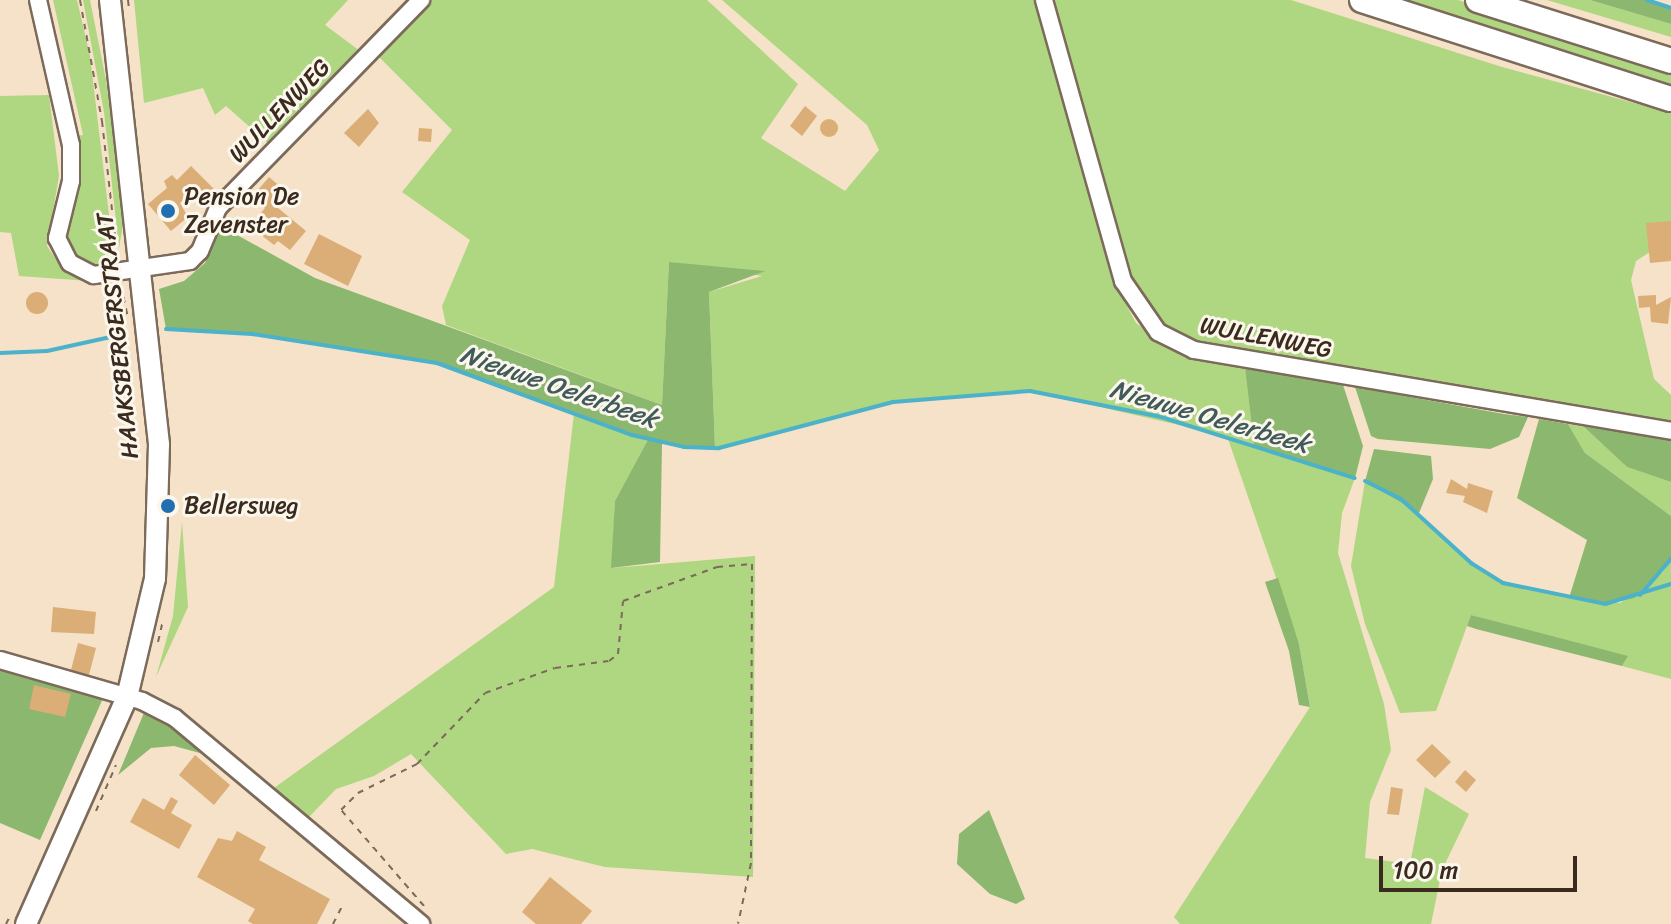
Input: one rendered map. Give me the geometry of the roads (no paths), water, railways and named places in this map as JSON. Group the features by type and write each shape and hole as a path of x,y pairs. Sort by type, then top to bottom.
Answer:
{"highway":[{"path":"1362,0 1671,99"},
{"path":"1478,0 1671,61"}],"main road":[{"name":"HAAKSBERGERSTRAAT","path":"98,0 114,54"},
{"name":"HAAKSBERGERSTRAAT","path":"26,924 127,697 155,579 158,474 129,274 110,0"}],"street":[{"path":"38,0 71,145 71,181 59,221 61,251 81,270 129,274"},
{"name":"WULLENWEG","path":"129,274 194,257 218,208 421,0"},
{"name":"WULLENWEG","path":"1044,0 1123,281 1158,332 1194,350 1671,431"},
{"path":"0,660 127,697 187,726 419,922"}],"waterway":[{"path":"1647,0 1671,8"},
{"name":"Nieuwe Oelerbeek","path":"166,329 252,334 437,363 632,435 684,447 719,448 893,402 1030,391 1161,417 1355,478"},
{"name":"Nieuwe Oelerbeek","path":"0,353 47,351 124,334"},
{"name":"Nieuwe Oelerbeek","path":"1365,481 1401,499 1471,563 1503,583 1605,604 1671,584"},
{"path":"1640,595 1671,559"}],"place":[{"name":"Pension De Zevenster","path":"168,211"},
{"name":"Bellersweg","path":"168,506"}]}
